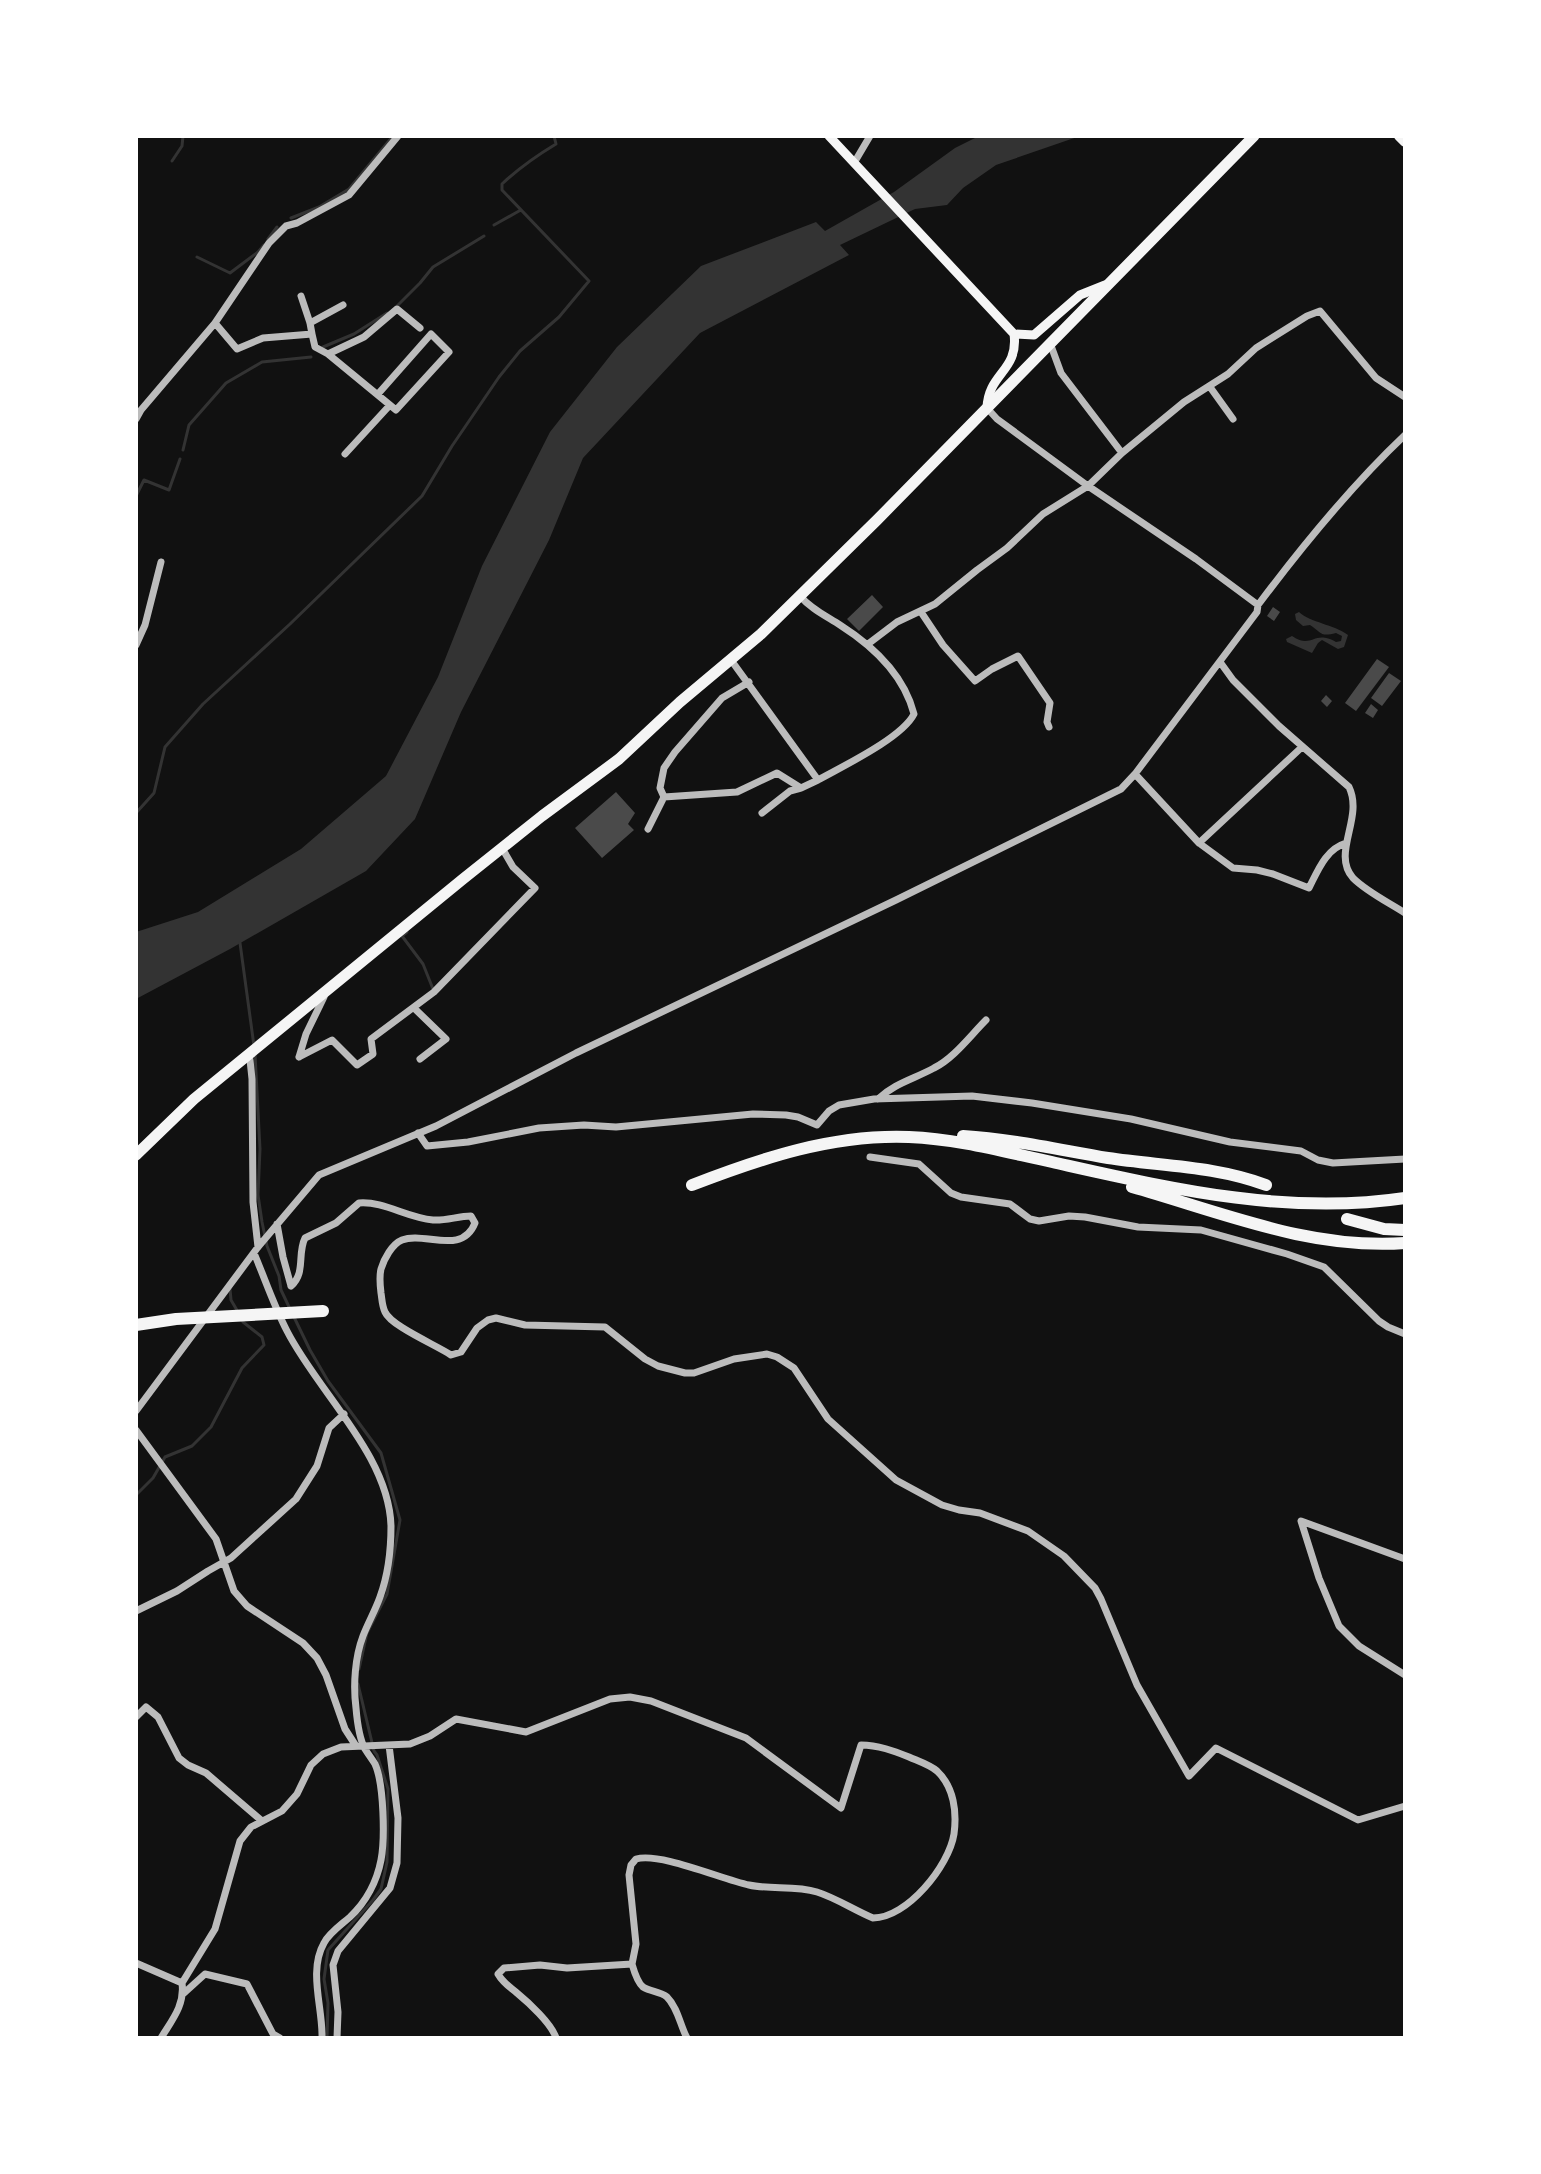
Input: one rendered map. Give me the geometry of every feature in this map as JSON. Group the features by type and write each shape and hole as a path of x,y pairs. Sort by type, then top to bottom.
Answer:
{"highway":[{"path":"136,1155 194,1099 252,1055 323,992 502,848 619,759 731,660 800,596 1254,136"},
{"path":"692,1185 795,1149 850,1140 955,1136 997,1139 1109,1158 1228,1173 1266,1185"},
{"path":"907,1137 954,1142 1149,1184 1234,1198 1319,1205 1405,1198"},
{"path":"954,1142 1086,1174 1287,1232 1349,1242 1405,1243"},
{"path":"1347,1219 1384,1229 1405,1230"},
{"path":"136,1325 176,1319 323,1311"}],"main road":[{"path":"829,136 1010,330 1026,336 1034,335 1080,295 1110,283"},
{"path":"1399,136 1405,142"},
{"path":"987,408 990,389 1013,356 1010,330"}],"street":[{"path":"136,419 139,408 215,323 269,243 286,226 349,195 398,136"},
{"path":"854,163 870,136"},
{"path":"301,296 315,347 328,354 396,410 449,352 431,334 378,394"},
{"path":"310,323 343,305"},
{"path":"328,354 364,337 397,309 420,328"},
{"path":"868,644 897,622 935,604 1007,548 1043,514 1088,486 1122,453 1184,402 1228,374 1256,348 1307,316 1320,311 1376,378 1405,397"},
{"path":"215,323 237,349 263,338 312,334"},
{"path":"1050,343 1061,373 1122,453"},
{"path":"1210,387 1233,419"},
{"path":"345,454 390,405"},
{"path":"987,408 997,419 1088,486 1258,605"},
{"path":"136,1411 256,1250 319,1175 436,1126 563,1059 1121,789 1220,662 1292,560 1355,485 1405,435"},
{"path":"136,645 145,625 161,562"},
{"path":"762,813 790,791 818,780 882,744 914,714 911,700 882,657 868,644 812,608 800,596"},
{"path":"921,612 943,645 975,681 1018,656 1050,703 1049,727"},
{"path":"731,660 818,780"},
{"path":"1220,662 1233,680 1302,747 1349,787 1354,806 1345,858 1352,876 1405,913"},
{"path":"664,797 660,788 664,768 675,752 722,698 749,682"},
{"path":"1199,843 1302,747"},
{"path":"664,797 737,792 777,773 801,788"},
{"path":"1135,774 1199,843 1233,868 1273,874 1309,888 1326,856 1338,845 1346,843"},
{"path":"648,829 664,797"},
{"path":"323,992 324,997 299,1057 332,1040 357,1065 373,1054 371,1039 434,992 535,888 513,867 502,848"},
{"path":"414,1008 446,1039 420,1059"},
{"path":"878,1099 889,1088 944,1061 986,1020"},
{"path":"252,1055 256,1250 287,1331 319,1384 344,1414 375,1467 390,1509 388,1567 381,1596 362,1638 355,1684 360,1747"},
{"path":"418,1133 427,1146 468,1142 539,1128 584,1125 616,1127 753,1114 798,1117 817,1125 839,1105 944,1095 999,1099 1131,1119 1230,1142 1301,1151 1318,1160 1333,1163 1405,1159"},
{"path":"870,1157 919,1164 951,1193 1010,1204 1030,1219 1085,1217 1138,1227 1201,1230 1287,1254 1324,1267 1379,1321 1405,1334"},
{"path":"277,1224 291,1286 300,1275 301,1248 305,1238 336,1223 359,1203 384,1206 404,1215 434,1220 471,1216 475,1223 472,1229 459,1238 446,1241 400,1240 387,1255 380,1276 384,1311 389,1318 451,1355 461,1352 477,1328 496,1318 525,1325 605,1327 645,1359 685,1373 694,1373 734,1359 767,1354 777,1357 794,1368 828,1419 896,1480 942,1505 980,1513 1028,1531 1064,1556 1084,1575 1101,1599 1137,1685 1189,1776 1216,1748 1358,1820 1405,1806"},
{"path":"136,1611 177,1591 231,1558 296,1499 317,1466 329,1428 344,1414"},
{"path":"136,1430 216,1539 234,1591 247,1606 303,1643 317,1658 345,1729 375,1764 382,1805 381,1861 375,1882 366,1897 322,1945 317,1976 322,2038"},
{"path":"1405,1559 1301,1521 1319,1578 1339,1626 1359,1646 1405,1675"},
{"path":"161,2038 181,2006 182,1983 215,1929 240,1841 251,1827 282,1811 297,1794 311,1765 323,1754 341,1747 410,1744 430,1736 456,1719 526,1732 610,1699 630,1697 651,1701 746,1738 841,1808 861,1745 873,1745 935,1769 949,1788 955,1809 951,1845 931,1882 896,1913 884,1918 873,1918 814,1891 749,1885 652,1857 636,1859 629,1875 636,1944 632,1964 639,1983 668,1998 687,2038"},
{"path":"136,1717 146,1707 158,1717 179,1758 206,1773 262,1821"},
{"path":"337,2038 338,2012 333,1965 338,1951 390,1888 397,1863 398,1818 389,1745"},
{"path":"136,1963 182,1983"},
{"path":"556,2038 554,2031 520,1995 501,1980 500,1971 540,1965 567,1968 632,1964"},
{"path":"183,1994 205,1974 247,1984 273,2034 280,2038"}],"shaded area":[{"path":"979,136 1080,136 996,165 963,188 947,205 915,209 840,245 849,255 700,333 583,458 549,540 461,712 415,819 366,871 136,999 136,932 198,912 301,849 386,776 438,677 482,566 550,432 617,347 701,266 816,222 825,231 894,192 955,148"},
{"path":"1299,612 1348,635 1344,647 1338,649 1322,640 1312,653 1287,642 1286,639 1292,636 1304,641 1322,638 1341,641 1342,636 1336,633 1324,634 1310,625 1303,626 1296,620 1295,614"}],"building":[{"path":"872,595 883,607 859,631 847,619"},
{"path":"1273,607 1280,612 1274,621 1267,616"},
{"path":"1377,659 1389,667 1356,711 1345,703"},
{"path":"1389,673 1401,681 1382,706 1371,698"},
{"path":"1326,695 1332,701 1327,707 1321,701"},
{"path":"1371,704 1378,710 1373,718 1365,713"},
{"path":"616,792 635,813 628,824 634,830 602,858 575,828"}],"waterway":[{"path":"172,161 182,146 183,136"},
{"path":"291,218 319,207 349,189 393,136"},
{"path":"136,813 154,793 165,747 203,704 422,496 499,377 520,351 559,317 589,281 502,190 502,184 556,144 554,136"},
{"path":"494,225 519,211"},
{"path":"268,239 277,227"},
{"path":"396,307 433,267 484,236"},
{"path":"197,257 230,273 264,245"},
{"path":"323,347 354,334 387,313"},
{"path":"183,450 189,425 226,383 262,362 311,357"},
{"path":"136,496 144,480 169,490 180,459"},
{"path":"407,932 402,936 423,964 433,989"},
{"path":"240,943 254,1046"},
{"path":"255,1054 260,1149 258,1195 267,1246 290,1309"},
{"path":"230,1289 231,1300 238,1312"},
{"path":"293,1315 328,1381 381,1453 400,1520 387,1594 367,1633 359,1669"},
{"path":"136,1495 153,1478 165,1457 192,1446 211,1427 242,1368 264,1345 262,1337 241,1319"},
{"path":"327,2038 328,2003 324,1979 328,1950 381,1889 387,1862 388,1789 374,1751 358,1684"}]}
